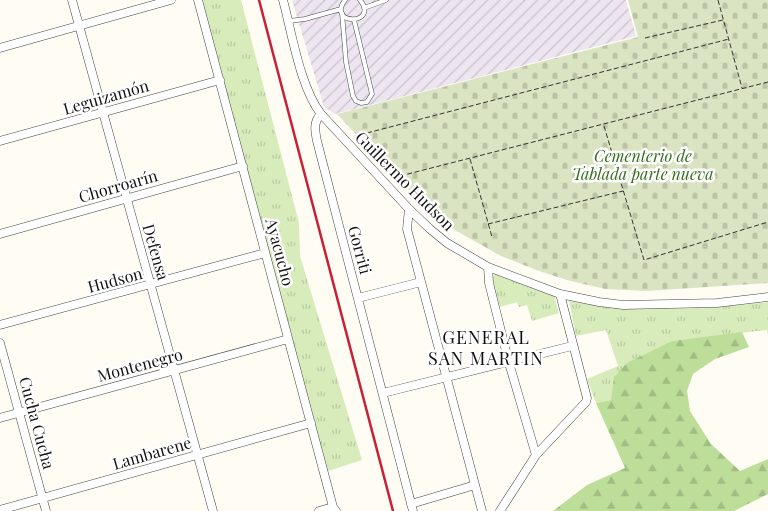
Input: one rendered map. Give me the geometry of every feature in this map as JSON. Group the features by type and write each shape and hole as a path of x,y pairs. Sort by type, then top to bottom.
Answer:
{"street":[{"name":"Defensa","path":"72,0 213,511"},
{"path":"0,48 172,0"},
{"name":"Ayacucho","path":"198,0 334,509"},
{"path":"283,0 306,88 312,103 321,114"},
{"name":"Leguizamón","path":"0,141 220,80"},
{"name":"Guillermo Hudson","path":"321,114 409,209 448,243 488,267 560,294 623,305 717,303 768,297"},
{"name":"Gorriti","path":"321,114 316,119 317,141 412,507"},
{"name":"Chorroarín","path":"0,234 243,166"},
{"path":"409,209 407,229 482,511"},
{"name":"Hudson","path":"0,325 266,253"},
{"path":"488,267 489,283 509,362 536,455"},
{"path":"358,298 421,282"},
{"path":"500,511 536,455 584,406 587,398 560,294"},
{"name":"Montenegro","path":"0,418 288,338"},
{"name":"Cucha Cucha","path":"0,343 46,511"},
{"path":"383,393 572,346"},
{"name":"Lambarene","path":"0,510 311,423"},
{"path":"412,507 475,485"},
{"path":"319,511 334,509"}],"lane":[{"path":"360,0 364,8"},
{"path":"342,11 347,18 354,20 360,17 364,8 386,0"},
{"path":"343,1 346,62 354,96 356,101 367,102 372,94 354,20"},
{"path":"289,21 342,11"}],"path":[{"path":"718,0 743,88"},
{"path":"645,38 724,20"},
{"path":"367,133 729,39"},
{"path":"400,176 768,82"},
{"path":"603,125 644,260 768,222"},
{"path":"469,158 492,237"},
{"path":"488,224 623,191"}],"shaded area":[{"path":"292,0 626,0 636,36 335,114 324,107"}],"green space":[{"path":"200,0 241,0 299,223 300,256 362,460 328,471"},
{"name":"Cementerio de Tablada parte nueva","path":"628,0 768,0 768,283 647,291 605,289 539,271 501,256 437,220 337,114 638,37"},
{"path":"495,273 554,295 559,313 532,321 527,305 519,307 517,302 500,307 492,279"},
{"path":"569,301 630,309 709,308 768,302 768,336 767,330 672,341 615,377 611,400 596,403 587,379 618,366 606,330 576,336"},
{"path":"742,332 749,347 715,359 693,374 687,391 690,411 711,444 740,471 768,459 768,494 734,511 553,511 587,485 625,468 596,403 611,400 614,377 627,363 672,341"}],"railway":[{"path":"259,0 393,511"}],"district":[{"name":"GENERAL SAN MARTIN","path":"486,348"}]}
